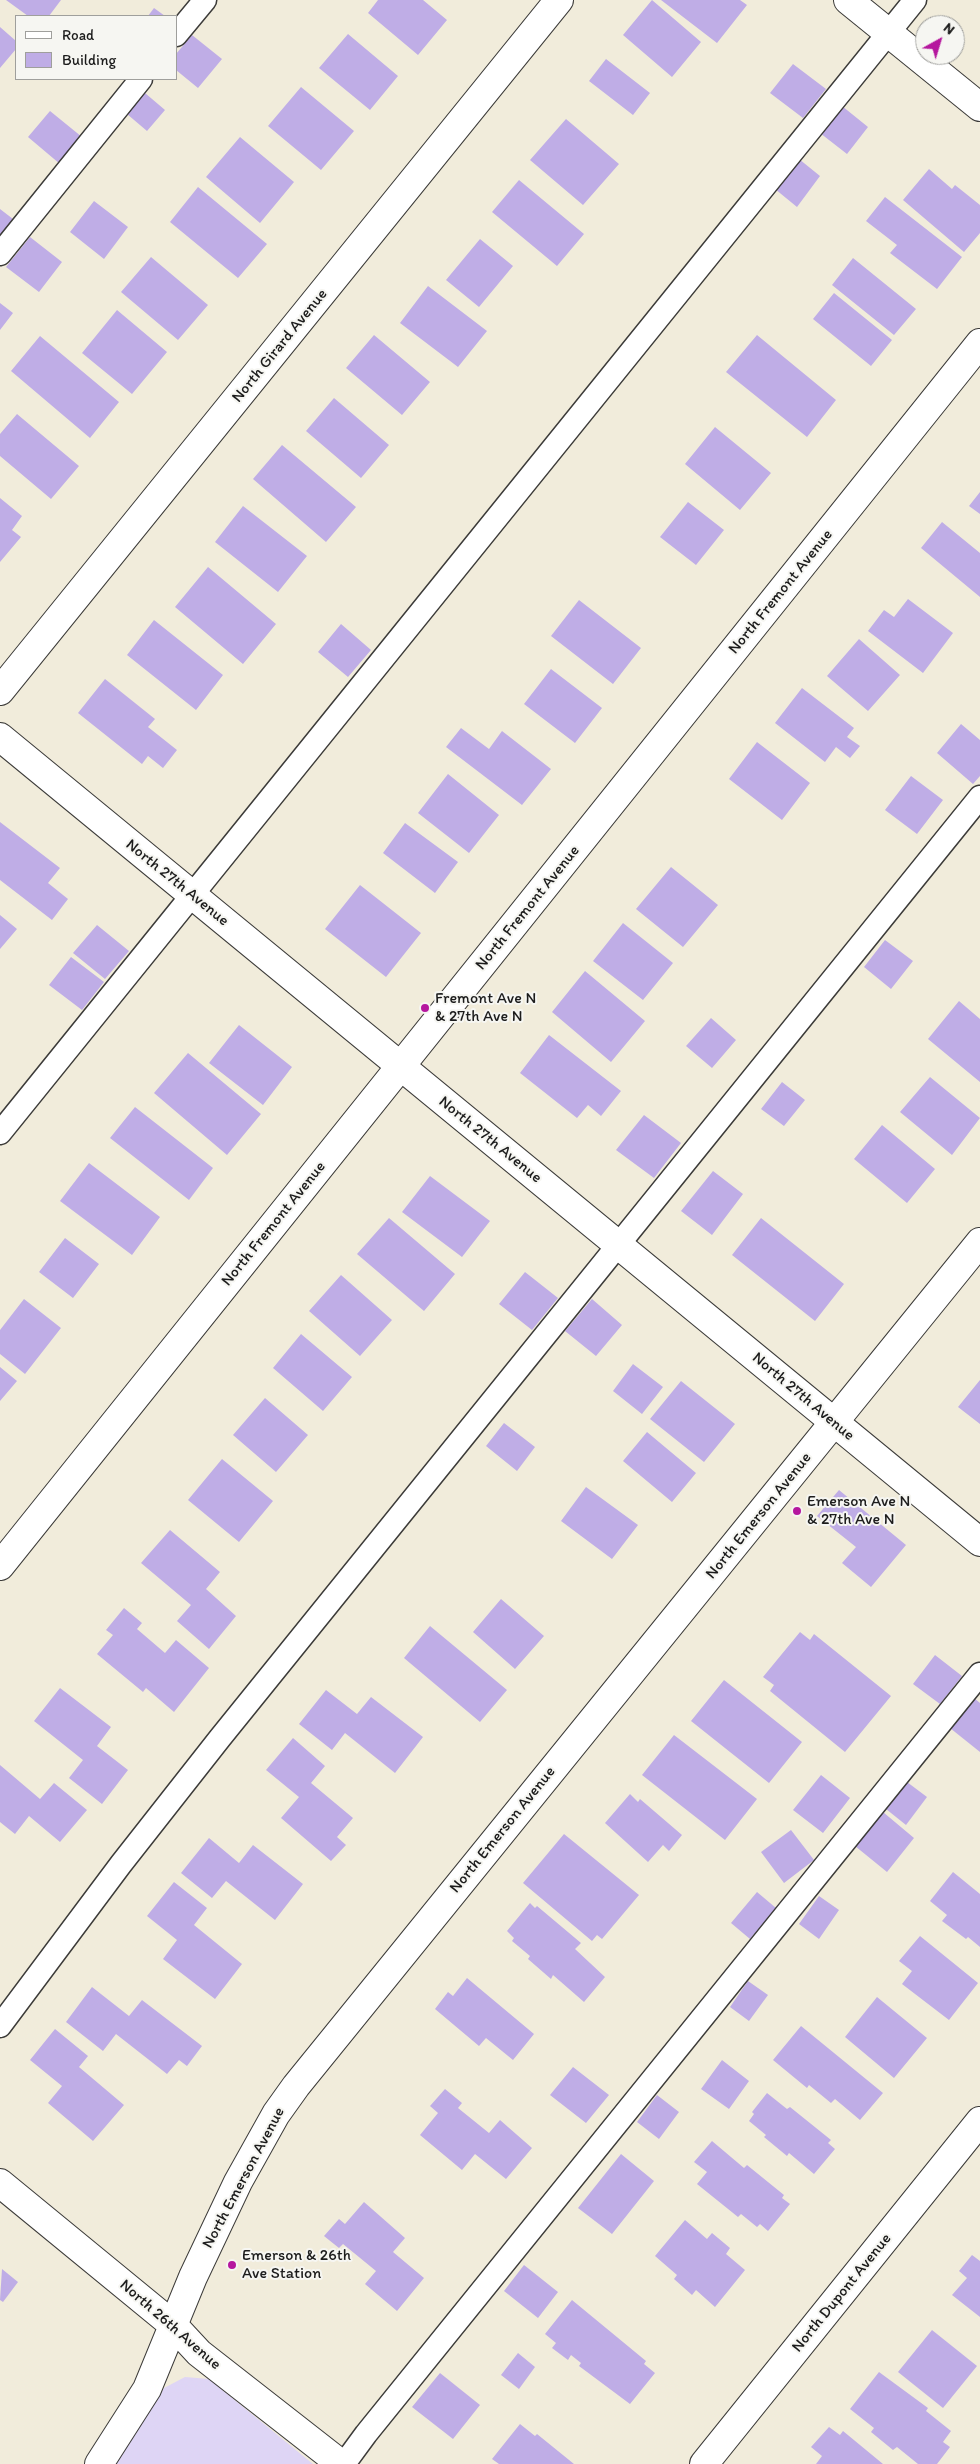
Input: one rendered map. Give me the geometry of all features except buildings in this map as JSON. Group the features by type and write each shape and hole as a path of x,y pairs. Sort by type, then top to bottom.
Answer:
{"street":[{"name":"North Girard Avenue","path":"0,691 559,0"},
{"path":"848,0 980,108"},
{"name":"North Fremont Avenue","path":"0,1566 980,343"},
{"name":"North 27th Avenue","path":"0,737 980,1542"},
{"name":"North Emerson Avenue","path":"99,2464 147,2389 193,2277 238,2182 276,2114 296,2086 980,1242"},
{"name":"North Dupont Avenue","path":"704,2464 980,2121"},
{"name":"North 26th Avenue","path":"0,2183 173,2325 199,2353 343,2464"}],"lane":[{"path":"178,32 204,0"},
{"path":"0,1133 915,0"},
{"path":"0,254 140,80"},
{"path":"0,2026 121,1864 207,1754 980,797"},
{"path":"343,2464 369,2429 980,1674"}],"shaded area":[{"path":"185,2377 209,2379 313,2464 113,2464 129,2444 164,2388"}],"place":[{"name":"Fremont Ave N & 27th Ave N","path":"425,1008"},
{"name":"Emerson Ave N & 27th Ave N","path":"797,1511"},
{"name":"Emerson & 26th Ave Station","path":"232,2265"}]}
